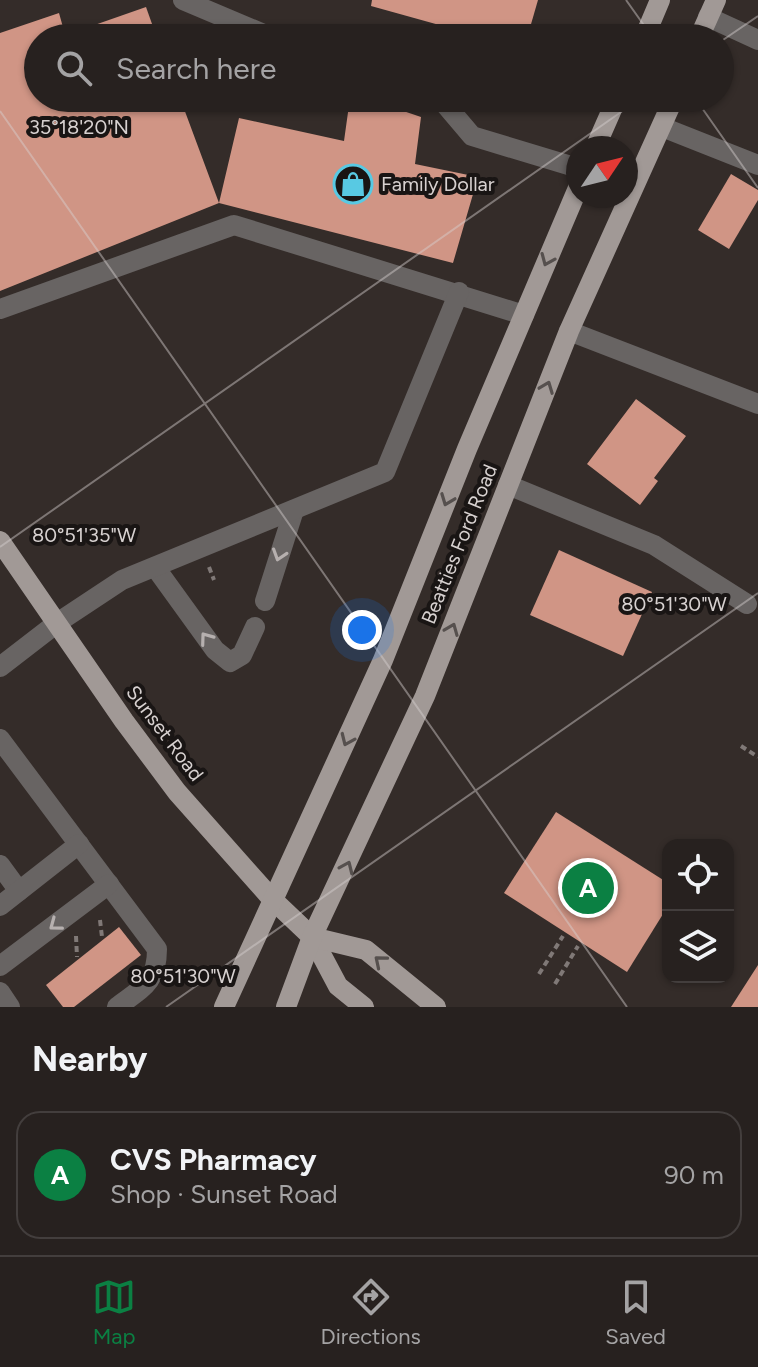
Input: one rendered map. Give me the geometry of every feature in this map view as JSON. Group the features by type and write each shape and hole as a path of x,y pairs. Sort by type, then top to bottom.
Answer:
{"main road":[{"path":"650,24 660,0"},
{"path":"600,136 611,112"},
{"name":"Beatties Ford Road","path":"286,1007 312,937 425,696 569,331 668,112"},
{"name":"Beatties Ford Road","path":"224,1007 383,660 569,208"},
{"name":"Sunset Road","path":"0,541 177,792 272,899 312,937 338,986 364,1007"},
{"name":"Sunset Road","path":"312,937 366,950 436,1007"}],"street":[{"path":"183,0 240,24"},
{"path":"712,9 758,40"},
{"path":"452,112 472,136 566,164"},
{"path":"662,127 758,165"},
{"path":"0,309 234,225 459,292 524,315"},
{"path":"0,667 103,590 385,472 459,292"},
{"path":"569,331 758,404"},
{"path":"508,485 654,545 747,604"},
{"path":"265,601 294,510"},
{"path":"155,567 215,650 230,662 242,655 255,627"},
{"path":"0,739 157,949 157,970 149,982 117,1007"},
{"path":"0,906 79,844"},
{"path":"0,865 19,891"},
{"path":"0,966 109,884"},
{"path":"0,992 10,1007"}],"path":[{"path":"741,746 758,757"},
{"path":"539,974 563,936"},
{"path":"555,984 578,946"}],"building":[{"path":"372,0 538,0 531,24 436,24 371,6"},
{"path":"146,7 152,24 97,24"},
{"path":"59,13 62,24 27,24"},
{"path":"24,25 24,112 185,112 219,203 0,291 0,33"},
{"path":"348,112 406,112 421,117 415,164 478,177 453,263 219,203 239,118 344,141"},
{"path":"731,174 758,190 758,200 729,249 698,230"},
{"path":"636,399 686,436 654,478 658,481 640,505 587,464"},
{"path":"559,550 652,592 623,656 530,615"},
{"path":"556,812 662,879 662,916 627,972 504,893"},
{"path":"119,927 141,955 74,1007 63,1007 46,985"},
{"path":"758,965 758,1007 731,1007"}],"place":[{"name":"Family Dollar","path":"353,184"},
{"name":"CVS Pharmacy","path":"588,888"}]}
